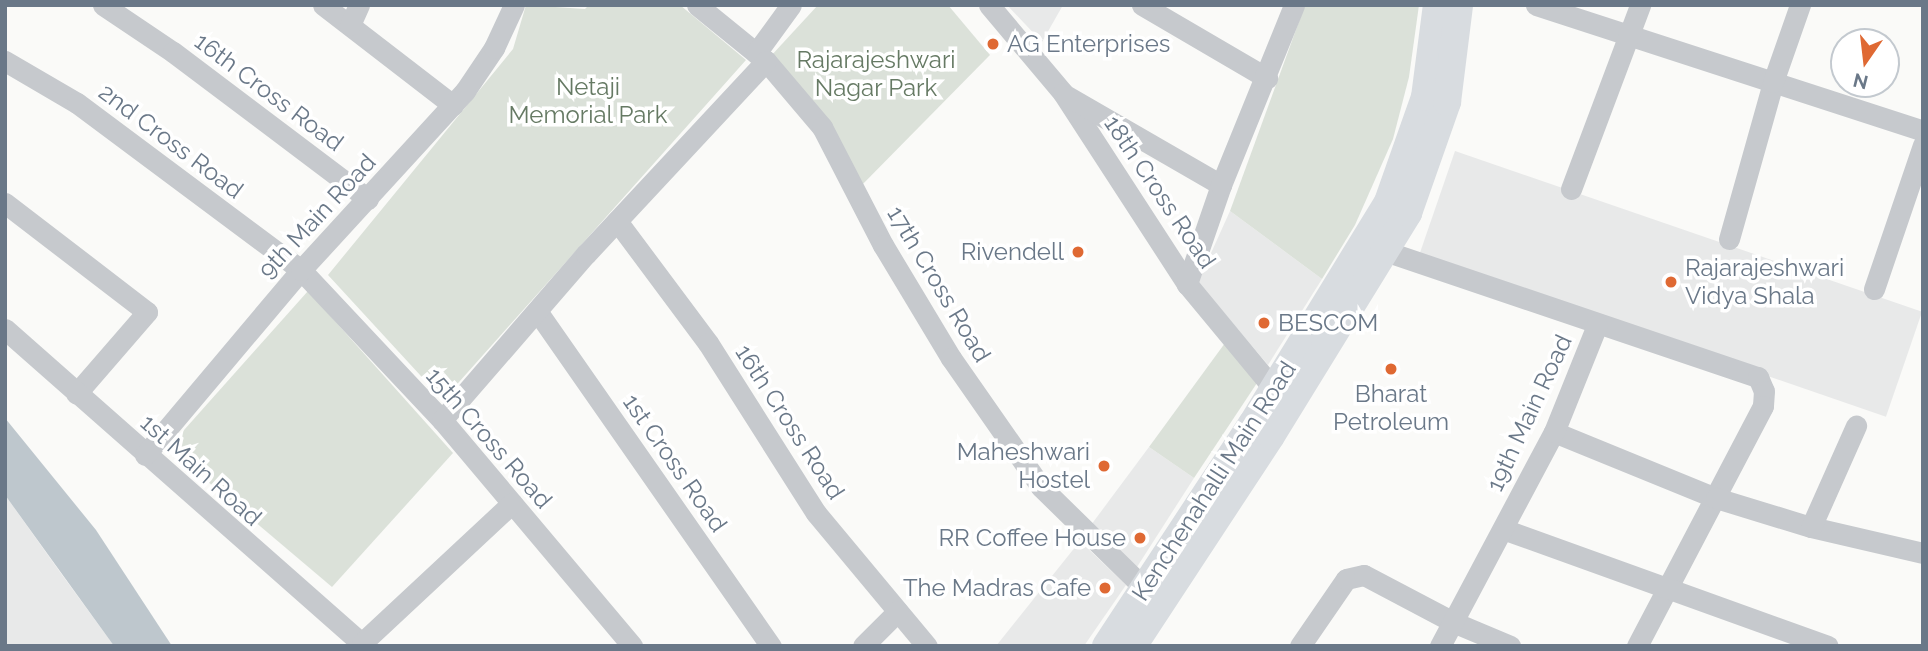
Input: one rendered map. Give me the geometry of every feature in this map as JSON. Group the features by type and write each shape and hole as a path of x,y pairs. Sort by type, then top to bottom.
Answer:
{"main road":[{"name":"Kenchenahalli Main Road","path":"1133,646 1281,398 1401,174 1425,97 1437,5"},
{"name":"Kenchenahalli Main Road","path":"1106,646 1144,588 1385,251 1422,182 1447,102 1460,5"}],"street":[{"name":"16th Cross Road","path":"103,5 173,52 368,199"},
{"path":"323,5 355,15 453,105"},
{"name":"9th Main Road","path":"145,455 301,270 453,105 494,48 514,5"},
{"name":"17th Cross Road","path":"697,5 761,57 822,127 883,245 951,358 1041,487 1144,588"},
{"path":"442,420 761,57 791,5"},
{"name":"18th Cross Road","path":"989,5 1063,93 1187,284 1281,398"},
{"path":"1142,5 1267,78"},
{"path":"1187,284 1221,185 1267,78 1294,5"},
{"path":"1536,5 1923,131"},
{"path":"1572,189 1640,5"},
{"path":"1729,239 1773,82 1800,5"},
{"name":"2nd Cross Road","path":"5,61 76,103 301,270"},
{"path":"1063,93 1221,185"},
{"path":"1874,289 1923,145"},
{"path":"5,203 147,312 76,394"},
{"name":"16th Cross Road","path":"617,220 708,343 816,513 927,646"},
{"name":"19th Main Road","path":"1385,251 1597,326 1554,432 1440,646"},
{"name":"15th Cross Road","path":"301,270 442,420 632,646"},
{"name":"1st Cross Road","path":"537,311 771,646"},
{"path":"1597,326 1758,377 1764,391 1763,405 1637,646"},
{"name":"1st Main Road","path":"5,330 363,645"},
{"path":"1811,527 1856,426"},
{"path":"1554,432 1716,498 1811,527 1921,548"},
{"path":"363,645 512,503"},
{"path":"1503,529 1828,646"},
{"path":"1300,646 1346,579 1355,575 1364,575 1453,622 1510,646"},
{"path":"863,646 898,611"}],"shaded area":[{"path":"1007,5 1063,5 1042,42"},
{"name":"Rajarajeshwari Vidya Shala","path":"1455,151 1922,312 1886,417 1419,256"},
{"name":"BESCOM","path":"1230,211 1322,279 1268,365 1198,282"},
{"path":"5,418 96,530 172,646 114,646 5,495"},
{"path":"1149,447 1194,478 1137,567 1091,525"},
{"path":"5,495 60,572 114,646 5,646"},
{"path":"1080,541 1126,585 1084,646 996,646"}],"green space":[{"name":"Netaji Memorial Park","path":"526,5 585,9 589,5 680,5 746,60 443,400 328,275 513,49"},
{"name":"Rajarajeshwari Nagar Park","path":"818,5 948,5 990,55 857,190 770,57"},
{"path":"1305,5 1419,5 1409,77 1393,139 1355,225 1322,279 1230,211"},
{"path":"308,291 453,453 332,587 168,448"},
{"path":"1225,343 1257,383 1194,478 1149,447"}],"place":[{"name":"AG Enterprises","path":"993,44"},
{"name":"Rivendell","path":"1078,252"},
{"name":"Rajarajeshwari Vidya Shala","path":"1671,282"},
{"name":"BESCOM","path":"1264,323"},
{"name":"Bharat Petroleum","path":"1391,369"},
{"name":"Maheshwari Hostel","path":"1104,466"},
{"name":"RR Coffee House","path":"1140,538"},
{"name":"The Madras Cafe","path":"1105,588"}]}
